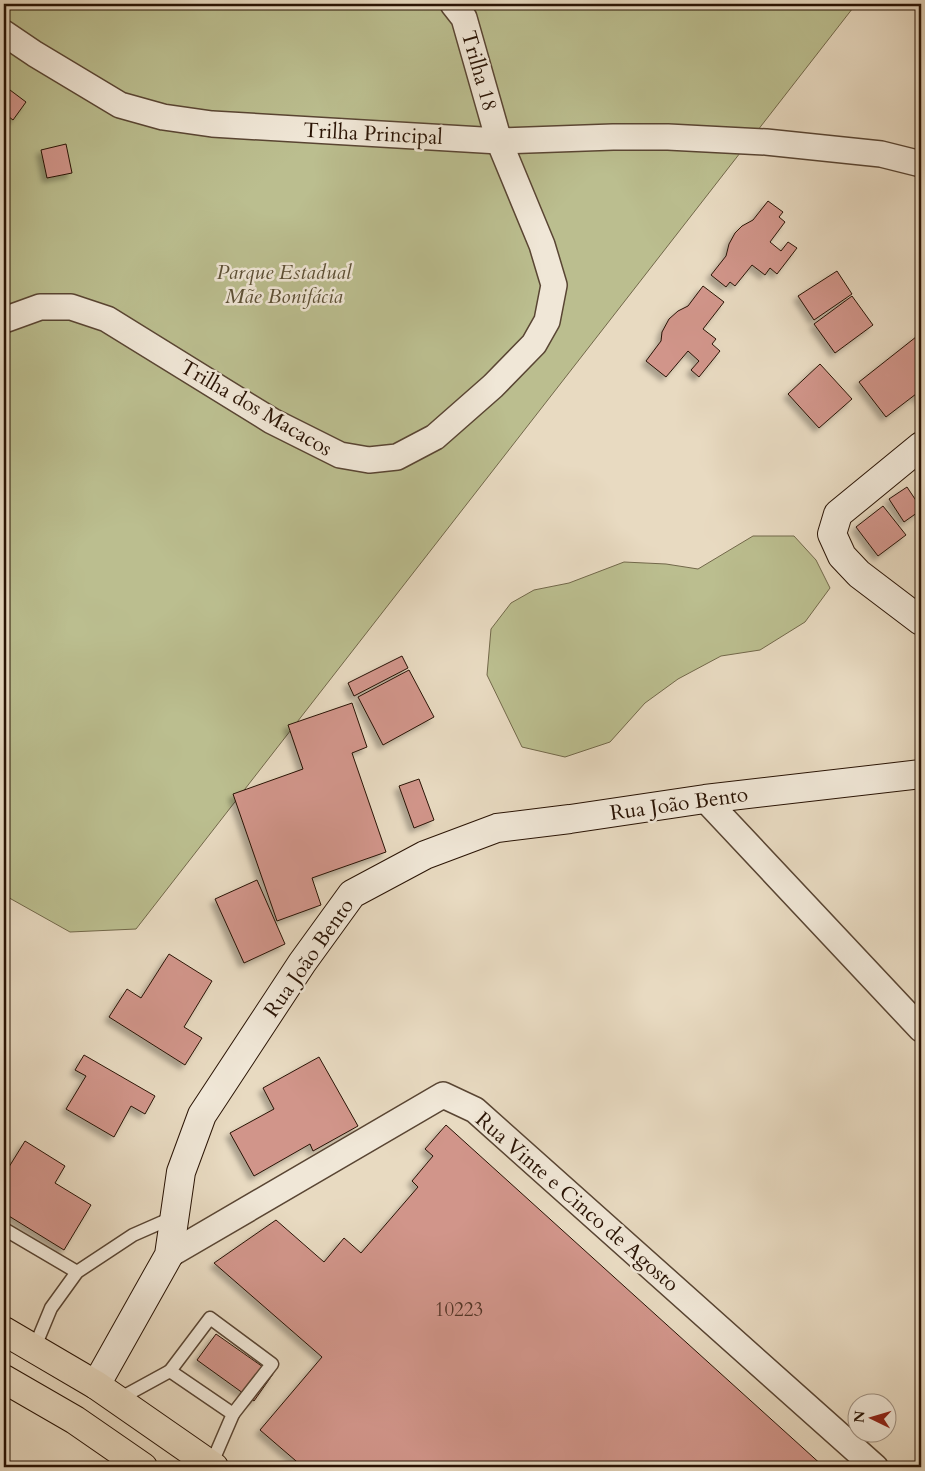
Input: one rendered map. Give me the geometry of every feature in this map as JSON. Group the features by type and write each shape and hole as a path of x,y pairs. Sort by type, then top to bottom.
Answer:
{"highway":[{"path":"4,1331 106,1393 212,1466"},
{"path":"4,1379 75,1420 143,1467"}],"street":[{"name":"Trilha 18","path":"453,4 464,18 498,141"},
{"name":"Trilha Principal","path":"4,33 120,105 163,117 212,124 498,141 668,137 766,142 881,154 921,164"},
{"name":"Trilha dos Macacos","path":"4,320 40,306 71,307 107,319 272,421 340,455 369,460 397,457 435,437 494,386 534,344 548,321 554,285 542,245 498,141"},
{"path":"921,446 838,514 832,534 842,556 859,574 921,621"},
{"name":"Rua João Bento","path":"106,1393 169,1255 181,1172 202,1115 302,963 352,894 425,855 497,828 704,799 921,774"},
{"path":"704,799 921,1029"},
{"name":"Rua Vinte e Cinco de Agosto","path":"169,1255 443,1095 475,1110 876,1467"}],"lane":[{"path":"34,1349 51,1308 77,1272 133,1235 174,1216"},
{"path":"4,1229 77,1272"},
{"path":"106,1393 170,1371 210,1318 272,1364 233,1414 212,1466"},
{"path":"170,1371 233,1414"}],"green space":[{"name":"Parque Estadual Mãe Bonifácia","path":"4,4 856,4 136,929 70,932 4,895"},
{"path":"753,536 794,536 816,560 830,588 805,622 760,650 721,656 678,679 645,703 610,742 565,757 522,747 487,675 491,629 511,603 534,590 569,583 624,562 666,564 698,569"}],"building":[{"path":"6,87 26,102 13,120 4,113 4,90"},
{"path":"66,144 72,173 47,178 41,150"},
{"path":"768,201 783,212 779,217 785,222 770,242 781,251 788,242 797,248 777,274 770,268 765,275 752,265 735,286 730,282 726,287 711,275 726,256 729,244 735,233 742,226 753,220"},
{"path":"837,271 852,294 814,320 798,296"},
{"path":"703,286 724,302 703,329 716,339 712,344 720,351 699,377 691,370 699,361 688,351 666,377 646,361 661,341 662,332 669,319 678,311 688,306"},
{"path":"852,296 873,325 835,353 814,324"},
{"path":"921,333 921,401 916,394 886,417 859,382"},
{"path":"820,364 852,399 819,428 788,394"},
{"path":"907,487 921,510 904,522 889,499"},
{"path":"883,506 906,535 878,556 856,527"},
{"path":"402,656 408,668 354,696 348,683"},
{"path":"409,670 434,717 383,745 358,697"},
{"path":"352,703 367,747 352,753 386,852 312,878 321,905 277,921 233,794 303,769 288,725"},
{"path":"419,779 434,820 414,828 399,786"},
{"path":"257,880 285,944 244,963 215,899"},
{"path":"169,954 212,981 184,1027 202,1038 185,1065 109,1017 127,989 141,998"},
{"path":"84,1055 155,1096 145,1114 131,1106 114,1137 66,1109 86,1076 75,1070"},
{"path":"319,1057 358,1126 313,1151 310,1144 254,1176 230,1133 274,1109 263,1088"},
{"path":"446,1125 824,1467 303,1467 260,1430 322,1357 214,1263 276,1220 324,1262 344,1238 361,1253 418,1187 412,1181 433,1156 425,1149"},
{"path":"25,1141 65,1166 55,1183 91,1205 64,1250 4,1213 4,1175"},
{"path":"216,1334 273,1374 254,1401 197,1360"}]}
